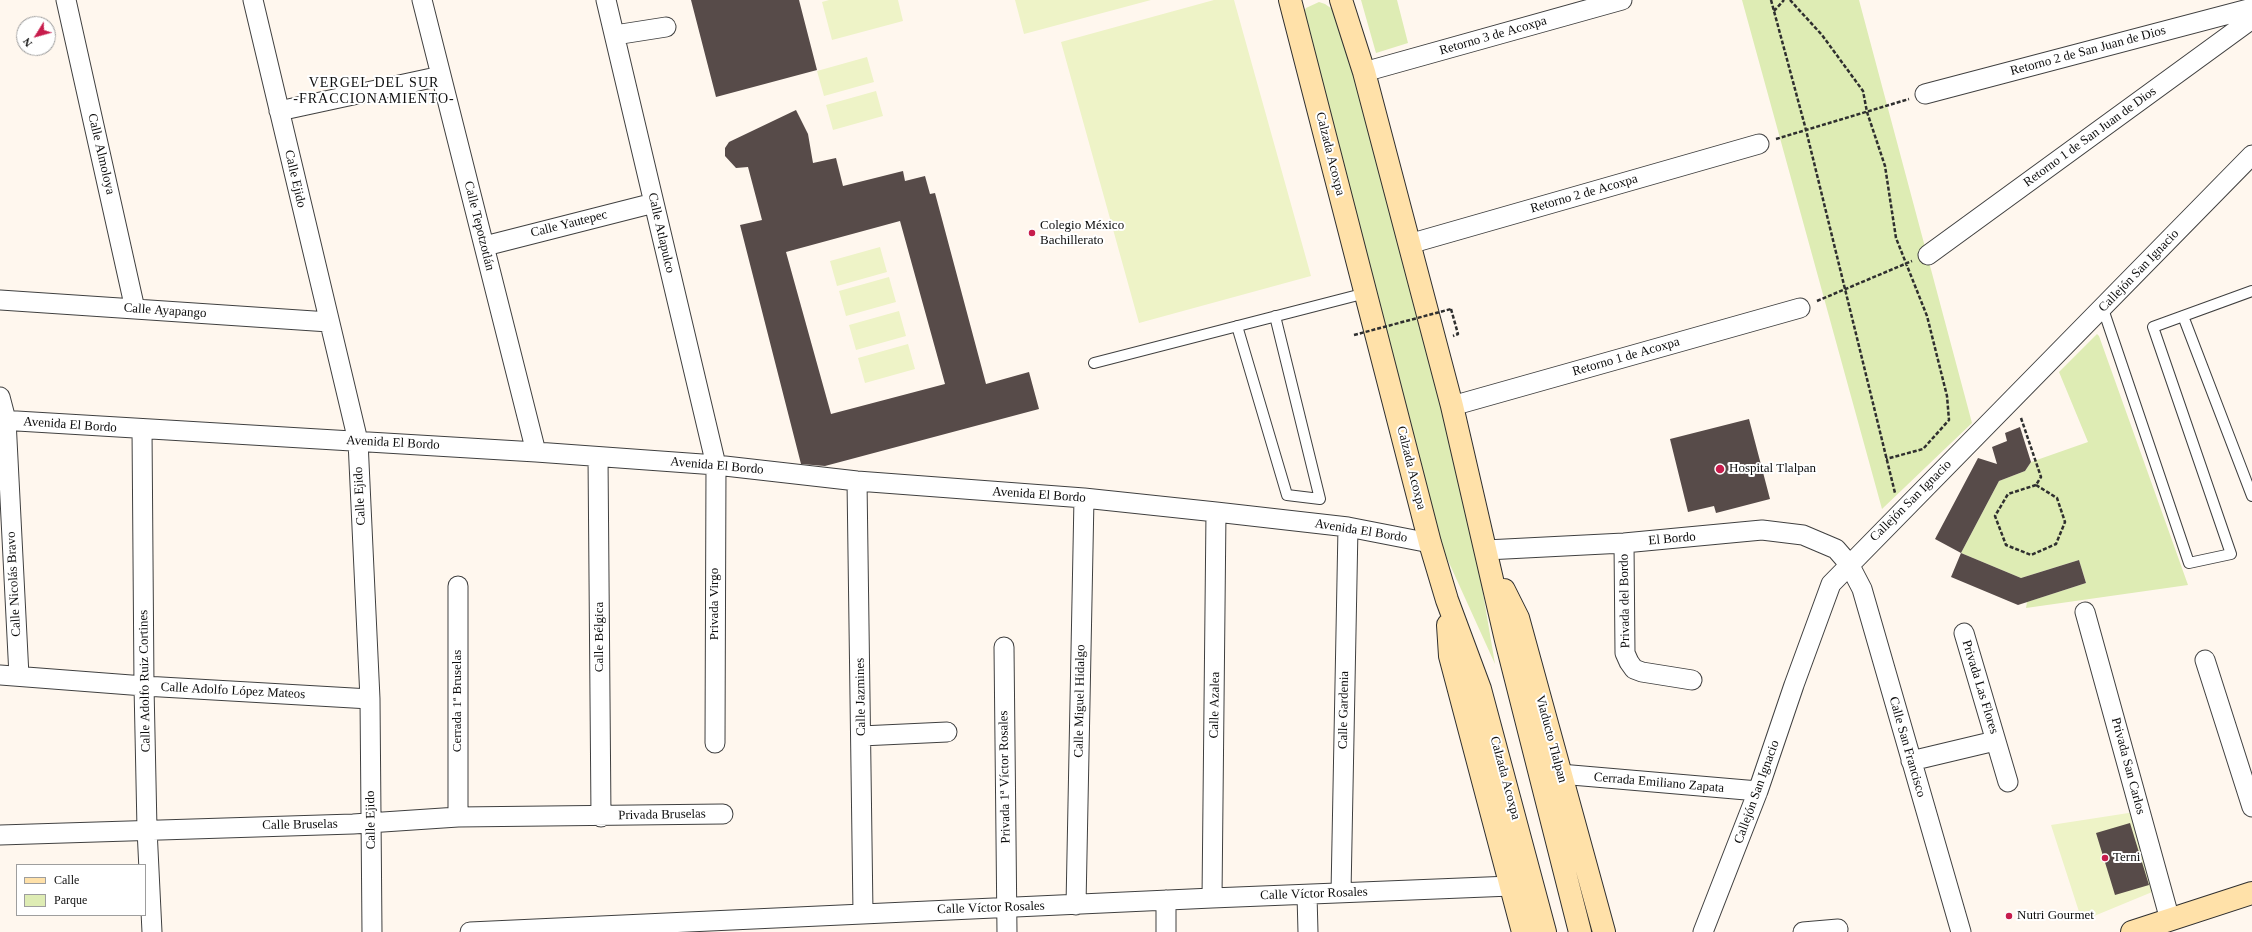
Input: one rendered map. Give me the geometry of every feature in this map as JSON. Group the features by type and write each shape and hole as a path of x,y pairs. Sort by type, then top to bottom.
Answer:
{"main road":[{"path":"1341,0 1364,72 1452,406 1580,932"},
{"name":"Calzada Acoxpa","path":"1294,3 1430,542 1446,600 1480,689 1545,932"},
{"name":"Viaducto Tlalpan","path":"1486,550 1518,618 1604,932"},
{"path":"1446,600 1450,656 1523,932"},
{"path":"2132,932 2252,893"}],"street":[{"name":"Calle Almoloya","path":"66,0 135,309"},
{"name":"Calle Ejido","path":"253,0 358,441 370,699 372,932"},
{"name":"Calle Tepotzotlán","path":"422,0 536,452"},
{"name":"Calle Atlapulco","path":"606,0 716,465"},
{"name":"Retorno 3 de Acoxpa","path":"1364,72 1622,0"},
{"name":"Retorno 2 de San Juan de Dios","path":"1925,94 2252,8"},
{"name":"Retorno 1 de San Juan de Dios","path":"1928,254 2252,19"},
{"path":"615,35 666,26"},
{"path":"279,111 441,76"},
{"name":"Retorno 2 de Acoxpa","path":"1409,244 1759,144"},
{"name":"Callejón San Ignacio","path":"1703,932 1758,791 1817,621 1832,584 1849,564 2103,309 2252,155"},
{"name":"Calle Yautepec","path":"484,246 654,203"},
{"name":"Calle Ayapango","path":"0,300 329,322"},
{"name":"Retorno 1 de Acoxpa","path":"1452,406 1800,308"},
{"name":"Calle Nicolás Bravo","path":"0,397 3,420 9,676"},
{"name":"Avenida El Bordo","path":"3,420 536,452 716,465 858,481 1084,498 1216,512 1348,528 1430,542"},
{"name":"Calle Adolfo Ruiz Cortines","path":"142,429 144,686 147,829 152,932"},
{"name":"Calle Bélgica","path":"598,457 601,817"},
{"name":"Privada Virgo","path":"715,743 716,465"},
{"name":"Calle Jazmines","path":"858,481 863,913"},
{"name":"Calle Miguel Hidalgo","path":"1076,904 1084,498"},
{"name":"Calle Azalea","path":"1212,898 1216,512"},
{"name":"Calle Gardenia","path":"1341,893 1348,528"},
{"name":"El Bordo","path":"1486,550 1624,543 1762,530 1803,535 1836,549 1849,564"},
{"name":"Privada del Bordo","path":"1624,543 1625,653 1629,662 1634,670 1692,680"},
{"name":"Calle San Francisco","path":"1849,564 1862,589 1961,932"},
{"name":"Cerrada 1ª Bruselas","path":"458,586 458,817"},
{"name":"Privada San Carlos","path":"2085,612 2170,920"},
{"name":"Privada Las Flores","path":"1964,633 2008,782"},
{"name":"Privada 1ª Víctor Rosales","path":"1004,648 1007,932"},
{"path":"2205,660 2252,807"},
{"name":"Calle Adolfo López Mateos","path":"9,676 144,686 370,699"},
{"path":"861,736 947,732"},
{"name":"Privada Las Flores","path":"1911,761 1995,741"},
{"name":"Cerrada Emiliano Zapata","path":"1560,774 1758,791"},
{"name":"Privada Bruselas","path":"601,817 723,814"},
{"name":"Calle Bruselas","path":"0,835 371,822 458,817 601,817"},
{"name":"Calle Víctor Rosales","path":"470,932 775,925 863,913 1512,886"},
{"path":"1306,895 1308,932"},
{"path":"1166,900 1166,932"},
{"path":"1803,932 1838,929"}],"lane":[{"path":"2103,309 2189,563 2231,554 2154,327 2252,291"},
{"path":"1094,363 1366,293"},
{"path":"1237,326 1287,495 1320,499 1275,316"},
{"path":"2183,316 2252,496"}],"path":[{"path":"1771,0 1806,130 1900,513"},
{"path":"1774,11 1784,0"},
{"path":"1790,0 1822,35 1863,91 1867,112 1885,166 1896,238 1927,316 1947,396 1949,420 1923,449 1886,459"},
{"path":"1759,144 1925,94"},
{"path":"1800,308 1928,254"},
{"path":"1354,335 1451,309"},
{"path":"2015,397 2040,477 2036,485 2008,494 1995,516 2006,545 2031,555 2056,544 2065,522 2057,498 2036,485"}],"green space":[{"path":"829,0 898,0 903,21 832,40 822,2"},
{"path":"1015,0 1151,0 1024,34"},
{"path":"1214,0 1234,0 1311,276 1139,323 1061,42"},
{"path":"1361,0 1397,0 1408,43 1376,53"},
{"path":"1742,0 1859,0 1972,423 1882,509"},
{"path":"1319,2 1335,11 1397,229 1474,540 1495,664 1436,534 1302,16 1306,8"},
{"path":"867,57 874,82 824,96 817,71"},
{"path":"876,91 883,116 833,130 826,105"},
{"path":"880,247 887,272 837,286 830,261"},
{"path":"889,277 896,302 846,316 839,291"},
{"path":"899,311 906,336 856,350 849,325"},
{"path":"2097,334 2188,585 2026,608 2027,602 2086,583 2079,560 2021,578 1961,553 1999,481 2025,471 2031,462 2088,442 2059,372"},
{"path":"908,344 915,369 865,383 858,358"},
{"name":"Terni","path":"2135,812 2157,890 2082,921 2051,825"}],"building":[{"path":"691,0 799,0 817,70 716,97"},
{"path":"796,110 808,134 813,163 836,158 843,186 903,171 905,181 925,176 930,194 935,193 986,384 1029,372 1039,409 825,466 801,464 740,225 762,220 748,167 736,168 725,156 725,148 729,142","holes":["900,221 945,384 831,414 786,252"]},
{"name":"Hospital Tlalpan","path":"1749,419 1770,499 1716,513 1714,506 1688,512 1670,439"},
{"path":"2020,427 2031,462 2025,471 1999,481 1961,553 1935,539 1978,458 1997,464 1992,447 2007,441 2005,433"},
{"path":"1961,553 2021,578 2079,560 2086,583 2018,605 1951,577"},
{"path":"2130,823 2149,885 2115,895 2096,833"}],"place":[{"name":"Colegio México Bachillerato","path":"1032,233"},
{"name":"Hospital Tlalpan","path":"1720,469"},
{"name":"Terni","path":"2105,858"},
{"name":"Nutri Gourmet","path":"2009,916"}],"district":[{"name":"VERGEL DEL SUR -FRACCIONAMIENTO-","path":"374,92"}]}
